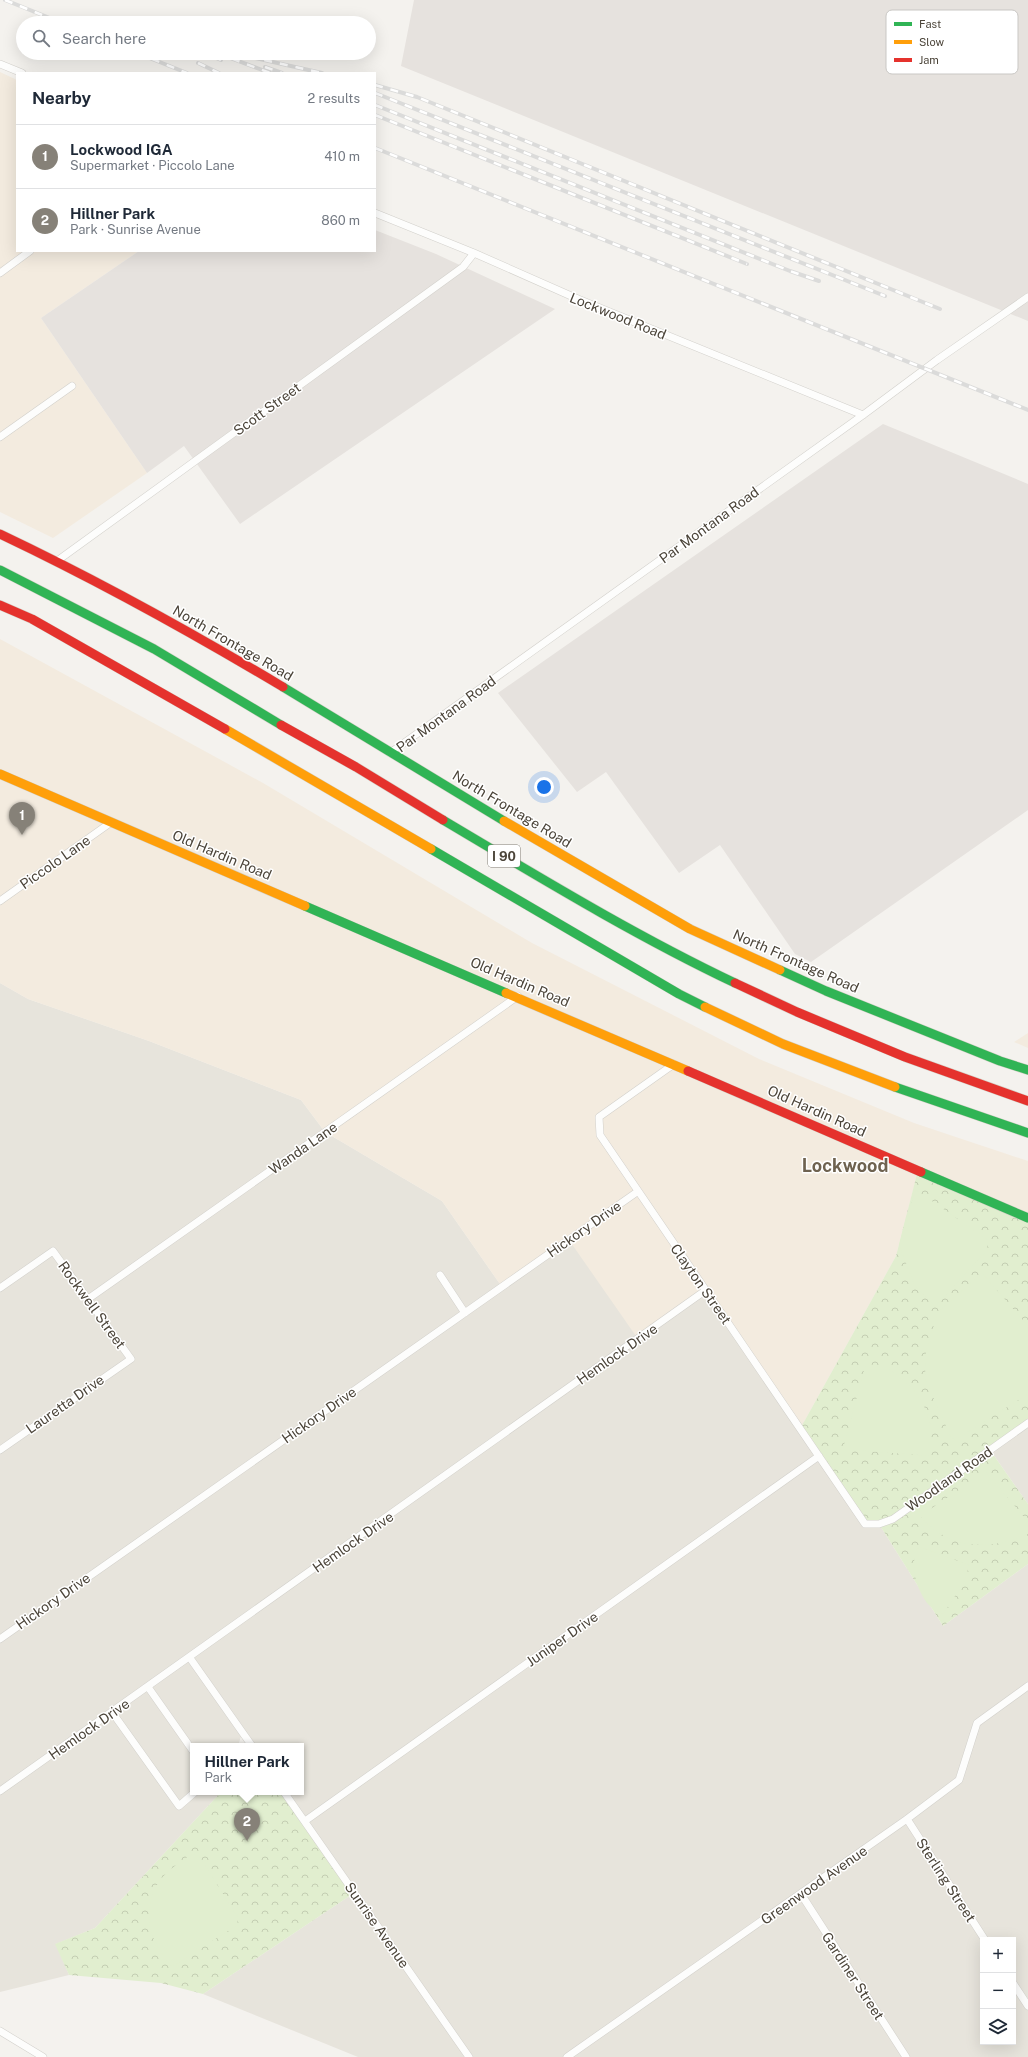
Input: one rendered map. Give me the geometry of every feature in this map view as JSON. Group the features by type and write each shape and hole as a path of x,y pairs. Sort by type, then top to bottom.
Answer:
{"main road":[{"name":"North Frontage Road","path":"0,534 57,561 226,653 573,862 690,929 826,991 1000,1061 1028,1070"},
{"name":"I 90","path":"0,570 154,649 264,716 356,767 593,910 697,965 797,1012 905,1057 1028,1101"},
{"name":"I 90","path":"0,605 32,619 144,681 679,994 783,1044 894,1086 1028,1133"},
{"name":"Old Hardin Road","path":"0,774 110,823 518,996 1028,1218"}],"street":[{"path":"0,64 20,72"},
{"name":"Lockwood Road","path":"376,213 474,253 578,299 863,415"},
{"path":"0,273 29,252"},
{"name":"Scott Street","path":"57,561 464,267 474,253"},
{"name":"Par Montana Road","path":"390,753 863,415 937,360 1028,298"},
{"path":"0,437 72,386"},
{"name":"Piccolo Lane","path":"0,901 110,823"},
{"name":"Wanda Lane","path":"88,1299 518,996"},
{"name":"Clayton Street","path":"674,1064 599,1116 600,1135 637,1192 706,1290 865,1524"},
{"name":"Hickory Drive","path":"0,1639 637,1192"},
{"name":"Rockwell Street","path":"0,1288 53,1251 131,1359"},
{"path":"440,1275 465,1312"},
{"name":"Hemlock Drive","path":"0,1791 190,1658 706,1290"},
{"name":"Lauretta Drive","path":"0,1450 131,1359"},
{"name":"Woodland Road","path":"865,1524 879,1524 893,1519 1028,1423"},
{"name":"Juniper Drive","path":"305,1821 819,1456"},
{"path":"190,1658 250,1743"},
{"name":"Greenwood Avenue","path":"568,2057 906,1820 959,1780 977,1723 1028,1686"},
{"path":"148,1687 190,1747"},
{"path":"112,1712 179,1806 192,1795"},
{"name":"Sunrise Avenue","path":"286,1795 469,2057"},
{"name":"Sterling Street","path":"906,1820 983,1937"},
{"name":"Gardiner Street","path":"801,1894 906,2057"},
{"path":"1016,1988 1028,2006"},
{"path":"0,2031 43,2057"}],"shaded area":[{"path":"414,0 1028,0 1028,321 401,66"},
{"path":"0,72 16,80 16,252 138,252 41,318 147,473 53,538 0,512"},
{"path":"376,230 436,254 555,309 240,524 184,446 147,473 41,318 138,252 376,252"},
{"path":"883,424 1028,484 1028,810 811,962 795,954 720,845 679,873 606,772 577,792 498,693"},
{"path":"0,639 263,783 532,943 759,1059 914,1123 1028,1161 1028,1218 918,1171 896,1256 800,1429 706,1291 638,1339 569,1240 502,1287 442,1201 325,1132 301,1100 149,1041 28,999 0,983"},
{"path":"0,983 28,999 149,1041 301,1100 325,1132 442,1201 502,1287 569,1240 706,1290 879,1524 943,1626 1028,1564 1028,2057 358,2057 203,1994 354,1893 286,1795 304,1795 304,1743 250,1743 242,1733 239,1743 190,1743 190,1795 218,1795 95,1928 56,1944 69,1975 0,1992"},
{"path":"1028,1033 1028,1048 1014,1042"},
{"path":"1028,1423 1028,1504 990,1450"}],"green space":[{"path":"918,1170 1028,1218 1028,1423 990,1450 1028,1504 1028,1564 943,1626 879,1524 865,1524 800,1429 896,1256"},
{"path":"916,1190 988,1240 987,1250 935,1307 914,1284 899,1245 906,1217"},
{"path":"982,1273 1028,1326 1028,1394 955,1440 951,1437 925,1379 926,1351 938,1312"},
{"path":"866,1363 890,1370 913,1388 924,1406 931,1426 931,1456 854,1450 844,1445"},
{"path":"986,1472 1028,1522 1028,1534 1013,1540 999,1543 984,1545 970,1544 944,1536 931,1527 920,1516"},
{"path":"920,1547 969,1565 965,1581 943,1614 927,1603 917,1584 914,1564 916,1550"},
{"path":"218,1795 286,1795 354,1893 203,1994 161,1983 69,1975 55,1944 95,1928"},
{"path":"196,1851 238,1918 237,1925 172,1967 155,1942 149,1924 150,1905 153,1894 160,1880 172,1868"}],"railway":[{"path":"5,0 45,16"},
{"path":"154,60 184,72"},
{"path":"236,60 267,72"},
{"path":"264,60 318,72"},
{"path":"198,63 217,72"},
{"path":"265,67 279,72"},
{"path":"376,85 417,97 940,309"},
{"path":"376,93 885,296"},
{"path":"376,105 790,271 819,281"},
{"path":"376,115 747,264"},
{"path":"376,148 1028,410"}],"traffic: fast":[{"path":"0,570 154,649 281,725"},
{"path":"283,687 504,821"},
{"path":"443,820 624,925 697,965 735,983"},
{"path":"431,849 679,994 705,1007"},
{"path":"305,906 506,993"},
{"path":"780,970 826,991 1000,1061 1028,1070"},
{"path":"895,1087 1028,1133"},
{"path":"921,1172 1028,1218"}],"traffic: slow":[{"path":"225,729 431,849"},
{"path":"0,774 305,906"},
{"path":"504,821 690,929 780,970"},
{"path":"506,993 688,1071"},
{"path":"705,1007 783,1044 895,1087"}],"traffic: jam":[{"path":"0,534 143,607 214,646 283,687"},
{"path":"0,605 32,619 225,729"},
{"path":"281,725 356,767 443,820"},
{"path":"735,983 797,1012 905,1057 1028,1101"},
{"path":"688,1071 921,1172"}],"place":[{"name":"Lockwood IGA","path":"22,835"},
{"name":"Hillner Park","path":"247,1841"}],"district":[{"name":"Lockwood","path":"845,1165"}]}
